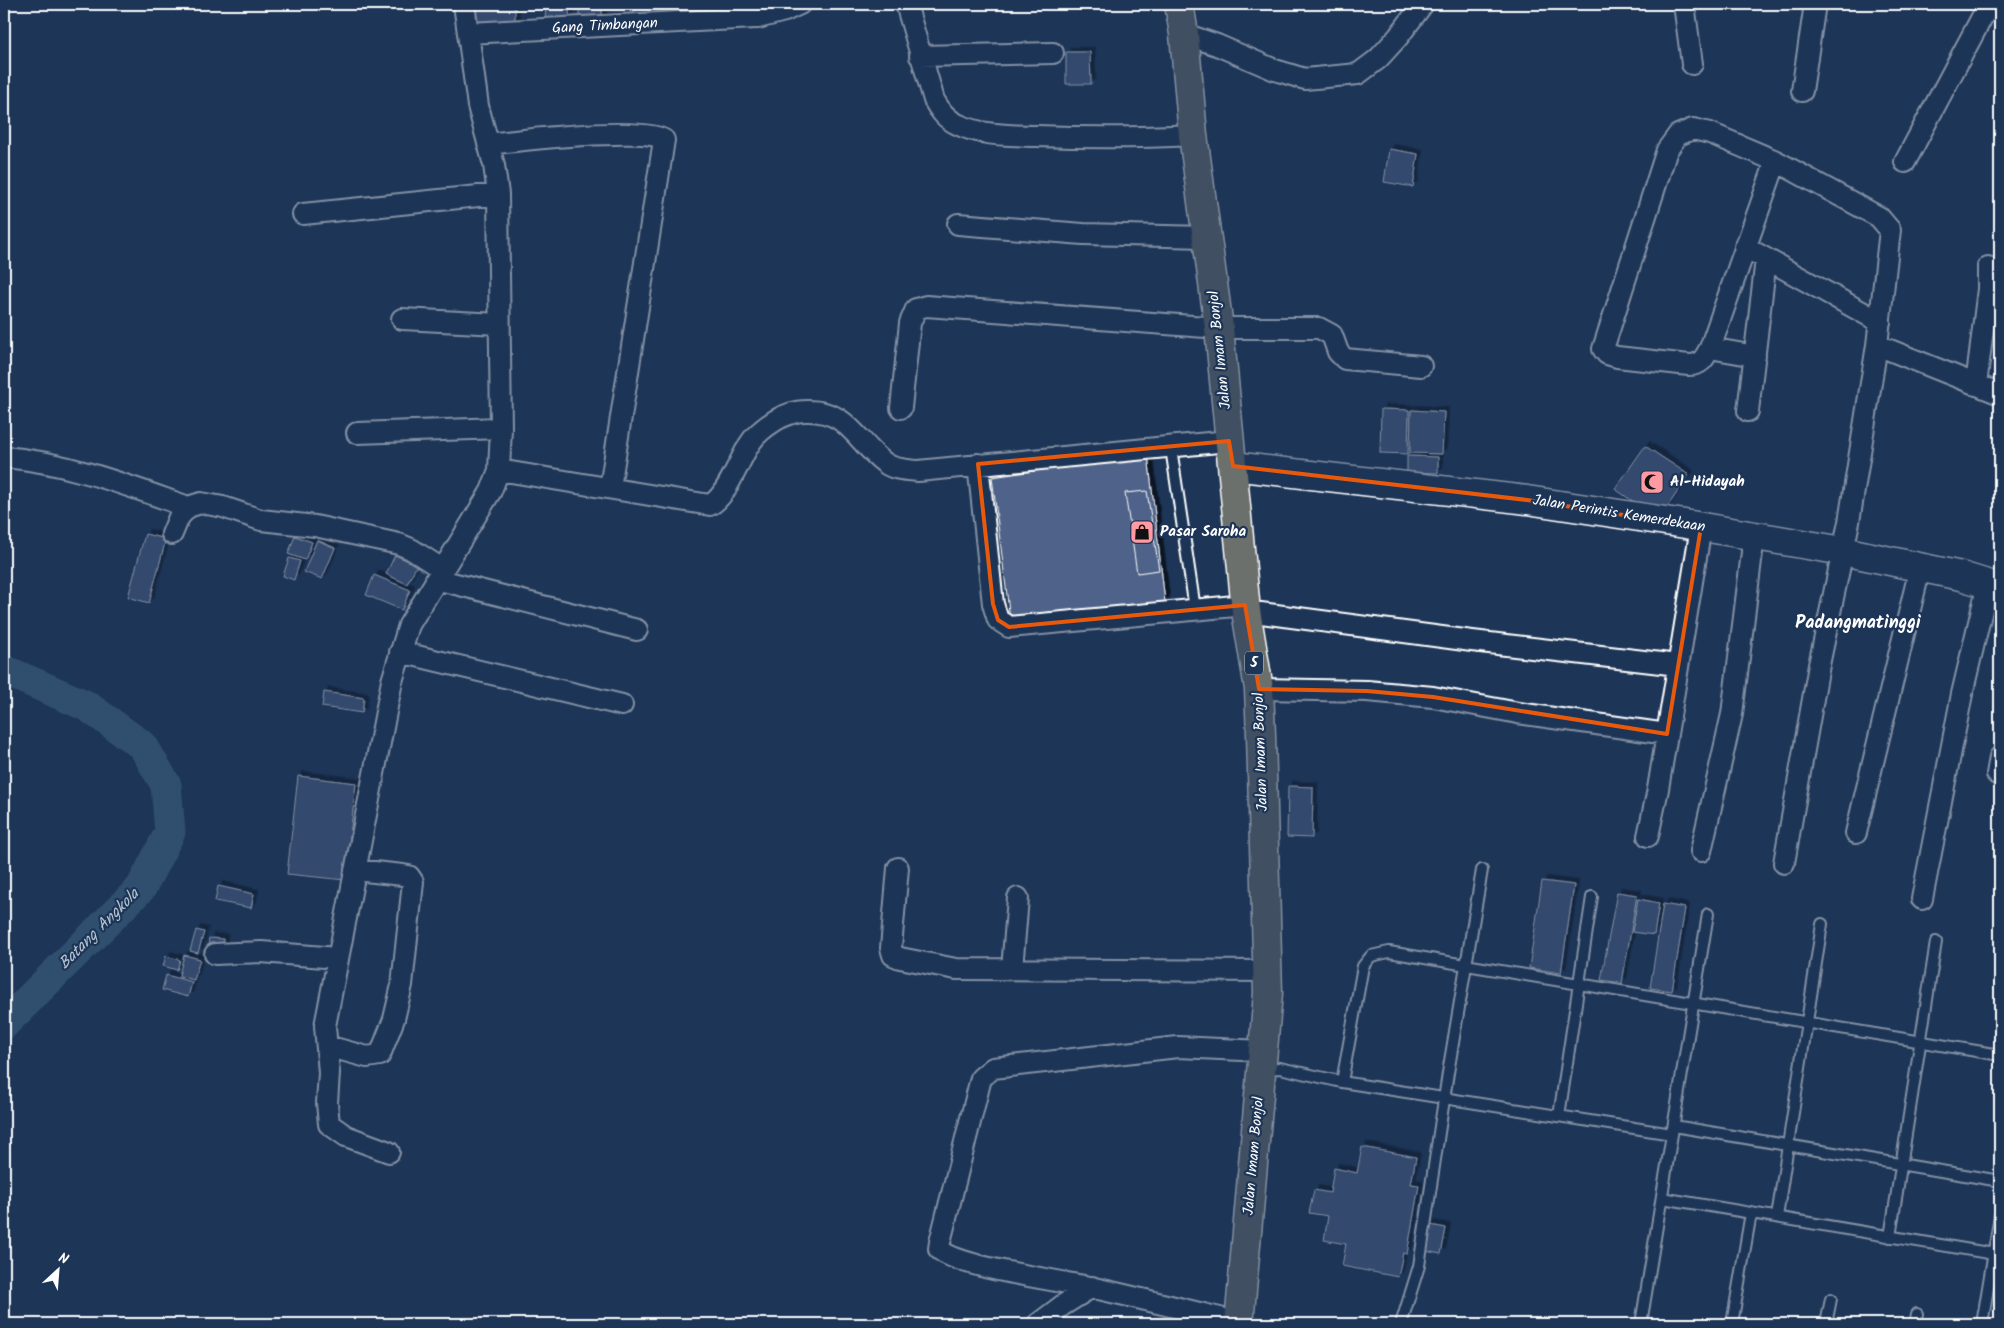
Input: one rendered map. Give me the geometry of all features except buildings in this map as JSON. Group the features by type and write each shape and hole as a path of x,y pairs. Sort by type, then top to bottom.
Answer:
{"highway":[{"name":"Jalan Imam Bonjol","path":"1179,4 1184,34 1193,135 1219,328 1246,608 1258,689 1268,993 1240,1324"}],"street":[{"path":"389,1152 346,1136 329,1124 325,1026 327,1006 392,681 400,652 409,625 491,491 499,470 498,194 494,165 478,106 464,4"},
{"name":"Gang Timbangan","path":"468,33 758,18 785,11 800,4"},
{"path":"906,4 934,100 940,112 957,124 973,131 998,134 1115,139 1193,135"},
{"path":"1184,34 1217,45 1275,70 1305,79 1358,74 1378,59 1398,37 1423,4"},
{"path":"1684,4 1692,64"},
{"path":"1802,91 1815,4"},
{"path":"1905,162 1989,4"},
{"path":"920,56 1052,53"},
{"path":"1776,161 1710,348 1702,362 1697,365 1688,366 1617,357 1607,354 1603,349 1667,150 1678,135 1693,129 1710,133 1776,161 1879,217 1887,224 1890,230 1877,345 1843,551 1819,665 1784,864"},
{"path":"488,144 605,134 652,134 663,137 610,488"},
{"path":"303,214 498,194"},
{"path":"958,224 1083,234 1207,237"},
{"path":"1745,247 1880,322"},
{"path":"1748,411 1766,259"},
{"path":"1976,385 1988,289 1988,267"},
{"path":"901,408 910,323 920,307 1219,328 1319,328 1332,336 1338,352 1345,359 1421,366"},
{"path":"402,319 499,324"},
{"path":"1877,345 2000,394"},
{"path":"1710,348 1755,356"},
{"path":"499,470 710,505 723,493 752,440 778,419 799,411 816,410 833,415 850,428 883,462 895,468 918,471 978,464 1171,448 1231,454"},
{"path":"357,433 500,428"},
{"name":"Jalan Perintis Kemerdekaan","path":"1231,454 1843,551 1961,576 1994,586"},
{"path":"4,457 27,460 97,476 188,507"},
{"path":"978,464 993,604 998,620 1009,627 1195,609 1246,608 1472,641 1678,665"},
{"path":"172,534 179,517 188,507 201,503 224,507 261,520 315,526 399,544 411,549 439,574 637,630"},
{"path":"1648,836 1701,527"},
{"path":"1701,851 1732,714 1754,536"},
{"path":"1856,833 1920,568"},
{"path":"1922,899 1958,713 1994,586"},
{"path":"400,652 622,705"},
{"path":"1258,689 1367,691 1433,697 1518,713 1667,734"},
{"path":"898,868 893,955 956,969 1268,971"},
{"path":"327,1046 367,1057 380,1055 394,1019 402,984 413,882 409,876 355,870"},
{"path":"1012,969 1018,898"},
{"path":"215,954 262,952 337,958"},
{"path":"1240,1324 1092,1288 999,1270 949,1256 939,1249 982,1078 993,1068 1012,1064 1178,1047 1262,1060"},
{"path":"1038,1324 1063,1305 1092,1288"}],"lane":[{"path":"1171,448 1195,609"},
{"path":"1401,1324 1419,1266 1465,965 1482,870"},
{"path":"1559,1116 1592,897"},
{"path":"1641,1324 1708,914"},
{"path":"1777,1217 1822,924"},
{"path":"1890,1237 1936,942"},
{"path":"1342,1082 1363,966 1371,956 1388,952 2000,1055"},
{"path":"1262,1060 1280,1068 1342,1082 1559,1116 1788,1145 2000,1181"},
{"path":"1662,1198 1994,1254"},
{"path":"1732,1324 1750,1213"},
{"path":"1982,1324 2000,1215"},
{"path":"1826,1324 1830,1299"},
{"path":"1240,1324 1267,1324"}],"highlighted area":[{"path":"1229,441 1233,466 1527,500 1701,527 1667,734 1433,697 1367,691 1259,689 1245,605 1009,627 998,620 993,604 978,464"}],"waterway":[{"name":"Batang Angkola","path":"4,670 87,706 143,746 166,785 170,832 141,888 4,1024"}],"place":[{"name":"Al-Hidayah","path":"1652,482"},
{"name":"Pasar Saroha","path":"1142,532"}],"district":[{"name":"Padangmatinggi","path":"1858,623"}]}
